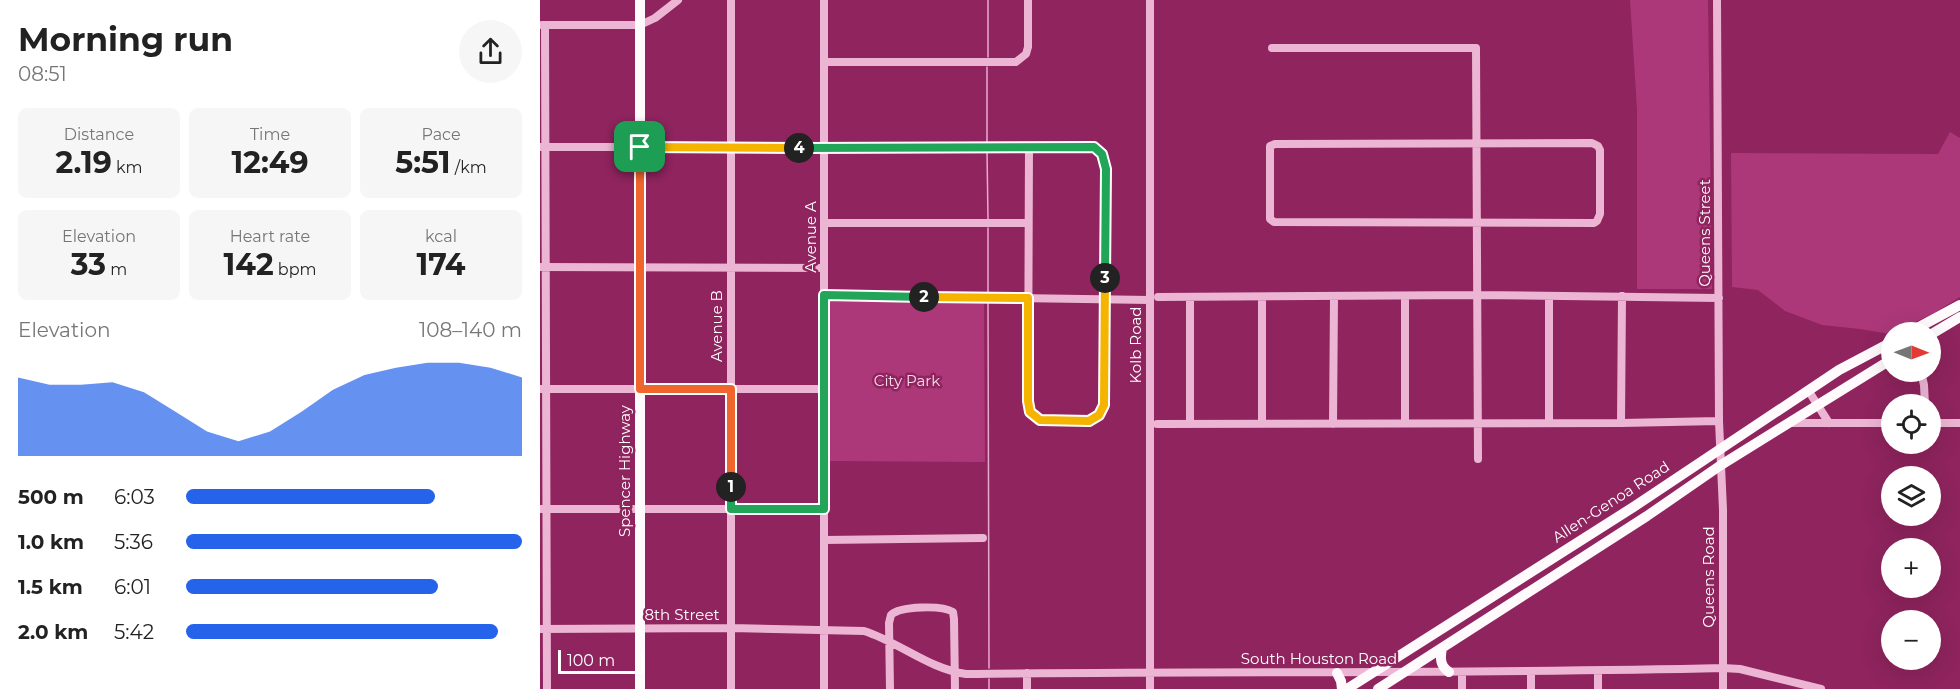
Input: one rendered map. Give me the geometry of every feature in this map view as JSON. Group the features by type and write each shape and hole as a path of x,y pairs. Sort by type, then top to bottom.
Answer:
{"main road":[{"name":"Spencer Highway","path":"640,3 640,689"},
{"path":"1928,322 1960,305"},
{"path":"1941,328 1960,317"},
{"name":"Allen-Genoa Road","path":"1347,689 1607,523 1808,390 1881,348"},
{"name":"Allen-Genoa Road","path":"1378,689 1616,536 1721,465 1881,366"},
{"path":"1607,523 1616,536"},
{"path":"1477,606 1485,619"},
{"path":"1406,672 1412,652 1425,640"},
{"path":"1442,648 1440,656 1442,663 1444,669 1449,672"},
{"path":"1337,673 1342,689"},
{"path":"1367,689 1372,673"}],"street":[{"path":"547,689 543,629 543,25 640,25 654,18 678,0"},
{"name":"Avenue B","path":"731,0 731,689"},
{"name":"Avenue A","path":"824,0 824,689"},
{"path":"825,62 1016,62 1026,54 1028,47 1028,0"},
{"name":"Kolb Road","path":"1150,0 1154,298 1150,689"},
{"name":"Queens Street","path":"1717,0 1719,448 1721,465"},
{"path":"1272,48 1476,48 1478,459"},
{"path":"1477,143 1596,144 1600,150 1600,218 1594,223 1274,222 1270,216 1270,146 1275,144 1477,143"},
{"path":"543,147 731,148 824,148 1029,147 1094,147 1102,154 1106,169 1104,405 1099,415 1089,421 1040,420 1030,412 1028,401 1029,147"},
{"path":"824,223 1028,223"},
{"path":"543,267 824,268"},
{"path":"824,295 1105,299 1477,295 1719,298"},
{"path":"1405,296 1405,423"},
{"path":"1549,296 1549,423"},
{"path":"1621,423 1622,296"},
{"path":"1190,297 1190,424"},
{"path":"1262,297 1262,424"},
{"path":"1333,424 1334,297"},
{"path":"543,389 824,389"},
{"path":"1808,390 1828,423"},
{"path":"1157,424 1719,421"},
{"path":"1788,423 1881,423"},
{"path":"1941,423 1960,423"},
{"name":"Queens Road","path":"1721,465 1723,689"},
{"path":"543,509 824,509"},
{"path":"824,540 983,538"},
{"path":"890,689 891,615 901,609 943,608 953,612 955,689"},
{"name":"8th Street","path":"543,629 824,630"},
{"name":"South Houston Road","path":"824,630 864,632 890,642 936,666 966,674 1150,671 1372,673 1723,668 1740,669 1821,689"},
{"path":"1598,670 1598,689"},
{"path":"1531,671 1531,689"},
{"path":"1462,672 1462,689"},
{"path":"1027,673 1027,689"}],"green space":[{"path":"1630,0 1708,0 1712,289 1637,289 1637,109"},
{"path":"1950,132 1960,138 1960,297 1915,322 1881,322 1881,332 1822,325 1785,311 1758,290 1732,287 1731,153 1938,154"},
{"name":"City Park","path":"829,301 984,302 985,462 829,461"}],"waterway":[{"path":"988,0 988,57"},
{"path":"987,67 987,142"},
{"path":"987,151 988,219"},
{"path":"988,228 988,293"},
{"path":"988,302 989,668"},
{"path":"989,679 989,689"}],"route":[{"path":"640,147 1094,147 1098,149 1104,158 1106,169 1103,410 1095,419 1089,421 1040,420 1030,412 1028,406 1028,298 824,295 824,509 731,509 731,389 640,389 640,147"}]}
